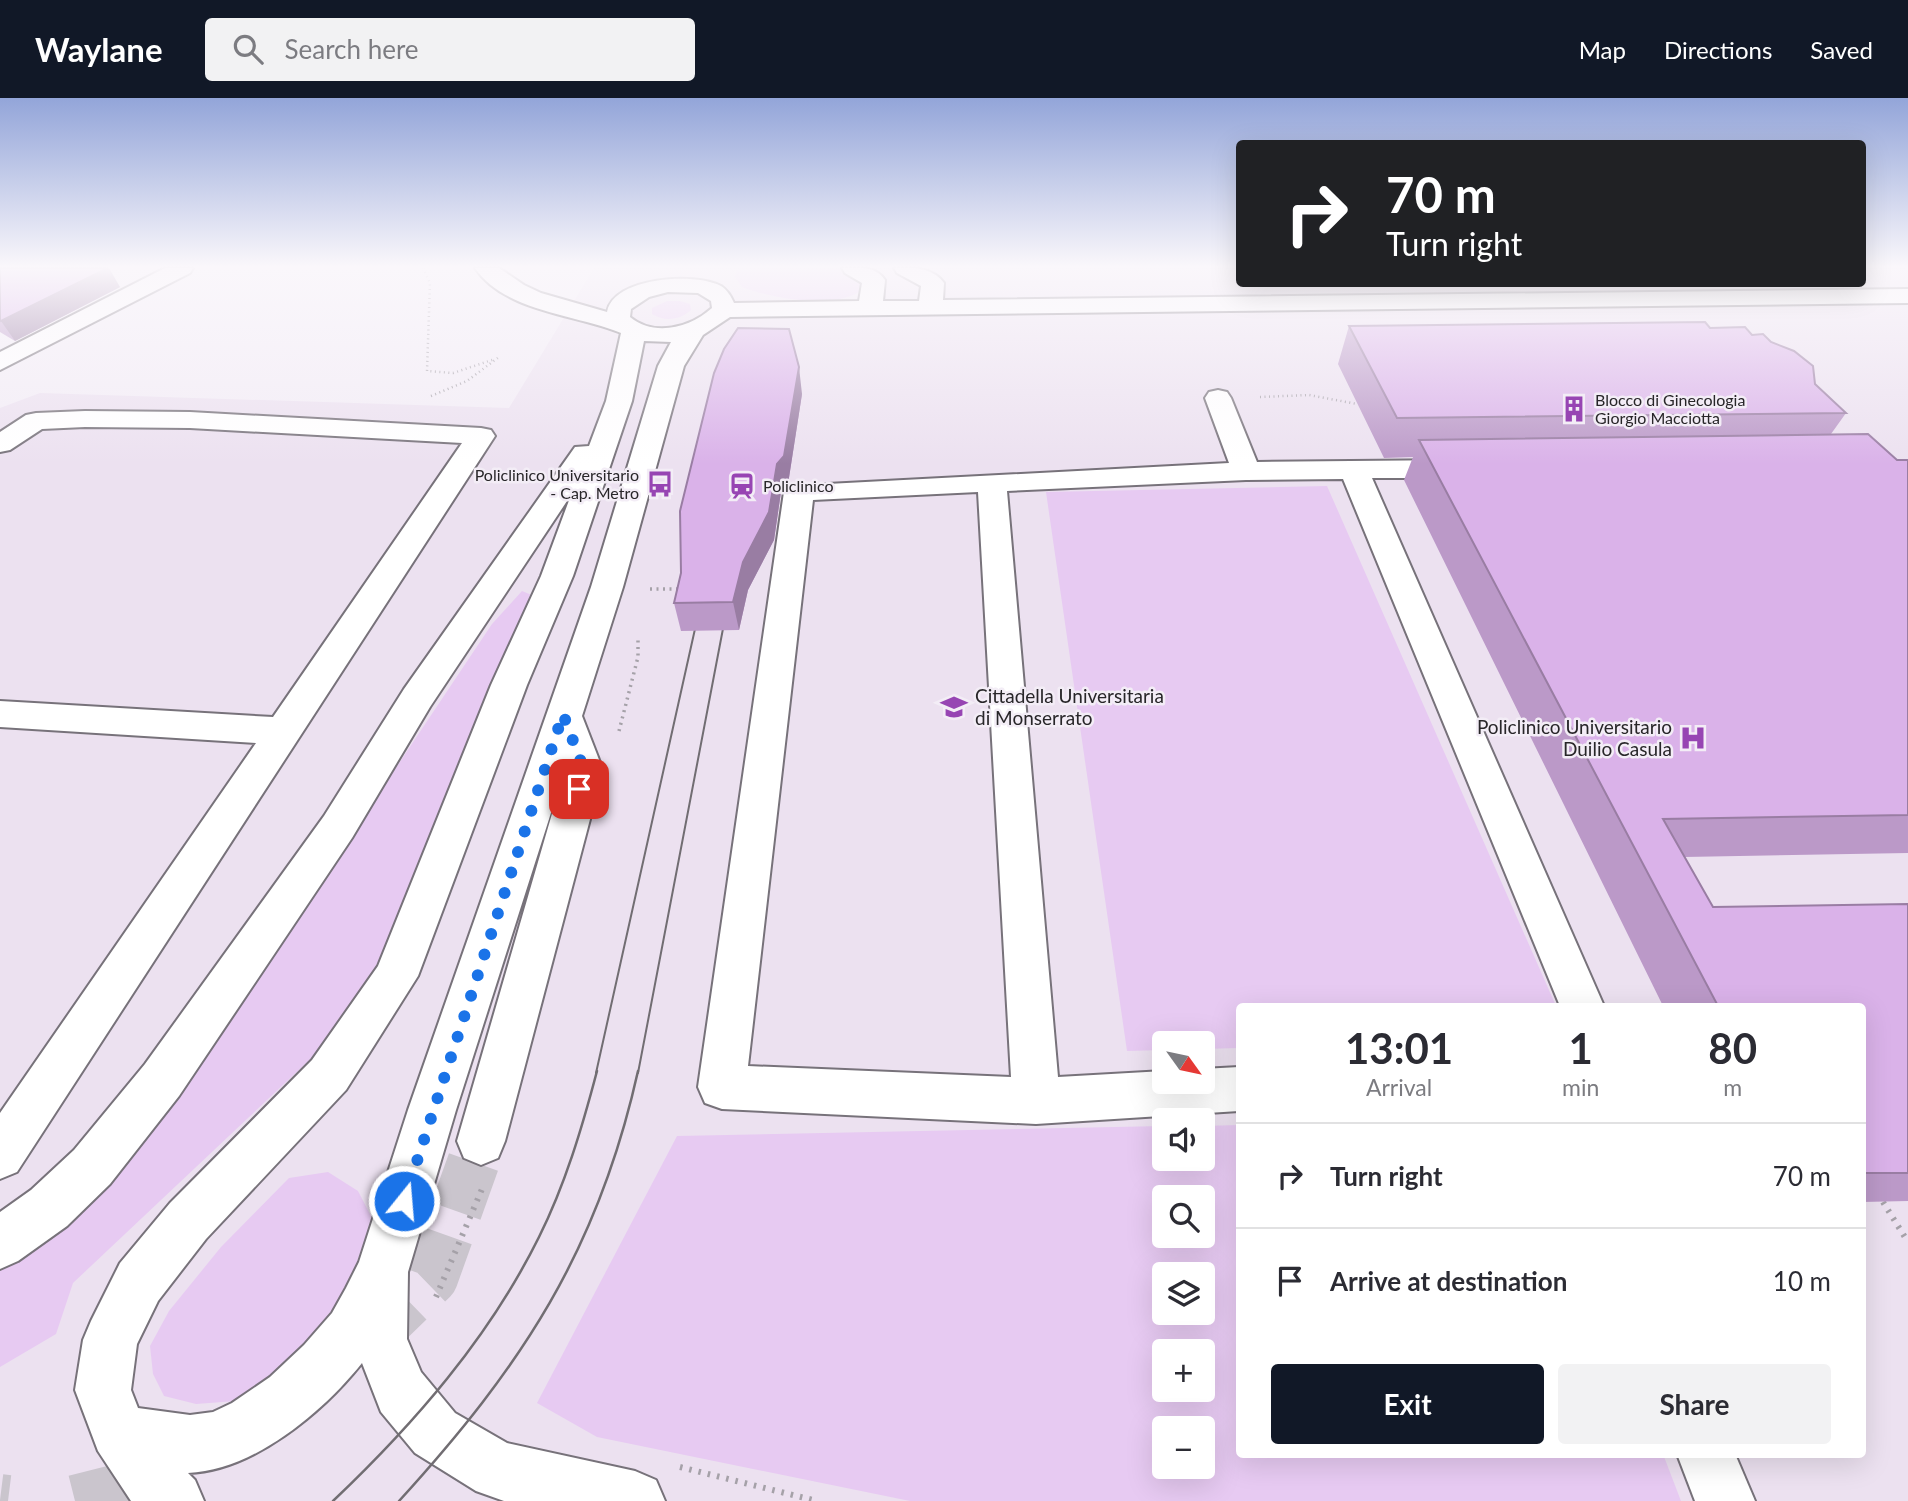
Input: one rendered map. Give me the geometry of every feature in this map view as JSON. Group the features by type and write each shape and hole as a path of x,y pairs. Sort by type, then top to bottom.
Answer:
{"street":[{"path":"0,362 55,333"},
{"path":"174,1501 146,1475 118,1431 103,1390 110,1340 139,1282 188,1221 328,1075 396,976 509,685 557,576 619,401 633,333"},
{"path":"118,1431 160,1443 212,1442 263,1416 313,1376 352,1331 382,1272 432,1110 607,587 671,366 680,348 695,333"},
{"path":"1218,398 1246,471"},
{"path":"0,1243 48,1208 92,1167 162,1080 338,827 417,698 619,401"},
{"path":"0,444 36,421 85,419 246,422 481,436 0,1155"},
{"path":"1236,1089 1036,1101 722,1087 799,492 1246,471 1484,469"},
{"path":"1354,470 1581,1003"},
{"path":"992,483 1036,1101"},
{"path":"0,714 283,731"},
{"path":"481,1141 584,770 563,714"},
{"path":"382,1272 380,1339 401,1392 435,1433 498,1470 635,1501"},
{"path":"1708,1458 1725,1501"}],"path":[{"path":"428,333 427,371 441,375 464,372 499,357"},
{"path":"1218,398 1309,396 1357,404"},
{"path":"639,589 695,589"},
{"path":"434,1302 481,1191"},
{"path":"1883,1202 1908,1242"},
{"path":"668,1464 817,1501"}],"shaded area":[{"name":"Cittadella Universitaria di Monserrato","path":"554,333 1908,333 1908,1501 0,1501 0,408 40,393 509,408"},
{"path":"1327,486 1555,1003 1236,1003 1236,1048 1215,1049 1215,1031 1152,1031 1152,1050 1127,1051 1046,492"},
{"path":"522,591 546,601 403,923 336,1035 73,1283 56,1334 0,1367 0,1263 200,1061 492,624"},
{"path":"1236,1125 1236,1458 1665,1458 1681,1501 910,1501 597,1437 537,1403 677,1136 1152,1126 1152,1171 1215,1171 1215,1126"},
{"path":"328,1172 358,1191 373,1220 336,1316 269,1383 236,1401 196,1404 164,1396 153,1374 150,1346 169,1311 221,1247 289,1178"}],"building":[{"name":"Policlinico","path":"734,333 790,333 799,367 784,456 777,464 769,512 743,562 733,602 674,603 681,573 680,511 714,373"},
{"path":"1353,333 1763,334 1771,342 1794,351 1813,366 1815,384 1846,413 1397,418"},
{"path":"1868,434 1897,460 1908,460 1908,815 1663,819 1713,907 1908,904 1908,1173 1866,1173 1866,1003 1716,1003 1419,440"}],"tunnel":[{"path":"371,1337 432,1278 481,1141"},
{"path":"75,1501 174,1476"},
{"path":"0,1500 8,1501"}],"tram line":[{"path":"596,1073 699,611"},
{"path":"638,1073 726,613"},
{"path":"333,1501 421,1410 448,1378 497,1310 539,1237 557,1197 579,1135 597,1071"},
{"path":"399,1501 483,1402 550,1303 577,1251 601,1195 621,1136 638,1071"}],"place":[{"name":"Blocco di Ginecologia Giorgio Macciotta","path":"1574,409"},
{"name":"Policlinico Universitario - Cap. Metro","path":"660,484"},
{"name":"Policlinico","path":"742,486"},
{"name":"Cittadella Universitaria di Monserrato","path":"954,707"},
{"name":"Policlinico Universitario Duilio Casula","path":"1693,738"}],"route":[{"path":"404,1201 563,714 584,770 579,789"}]}
